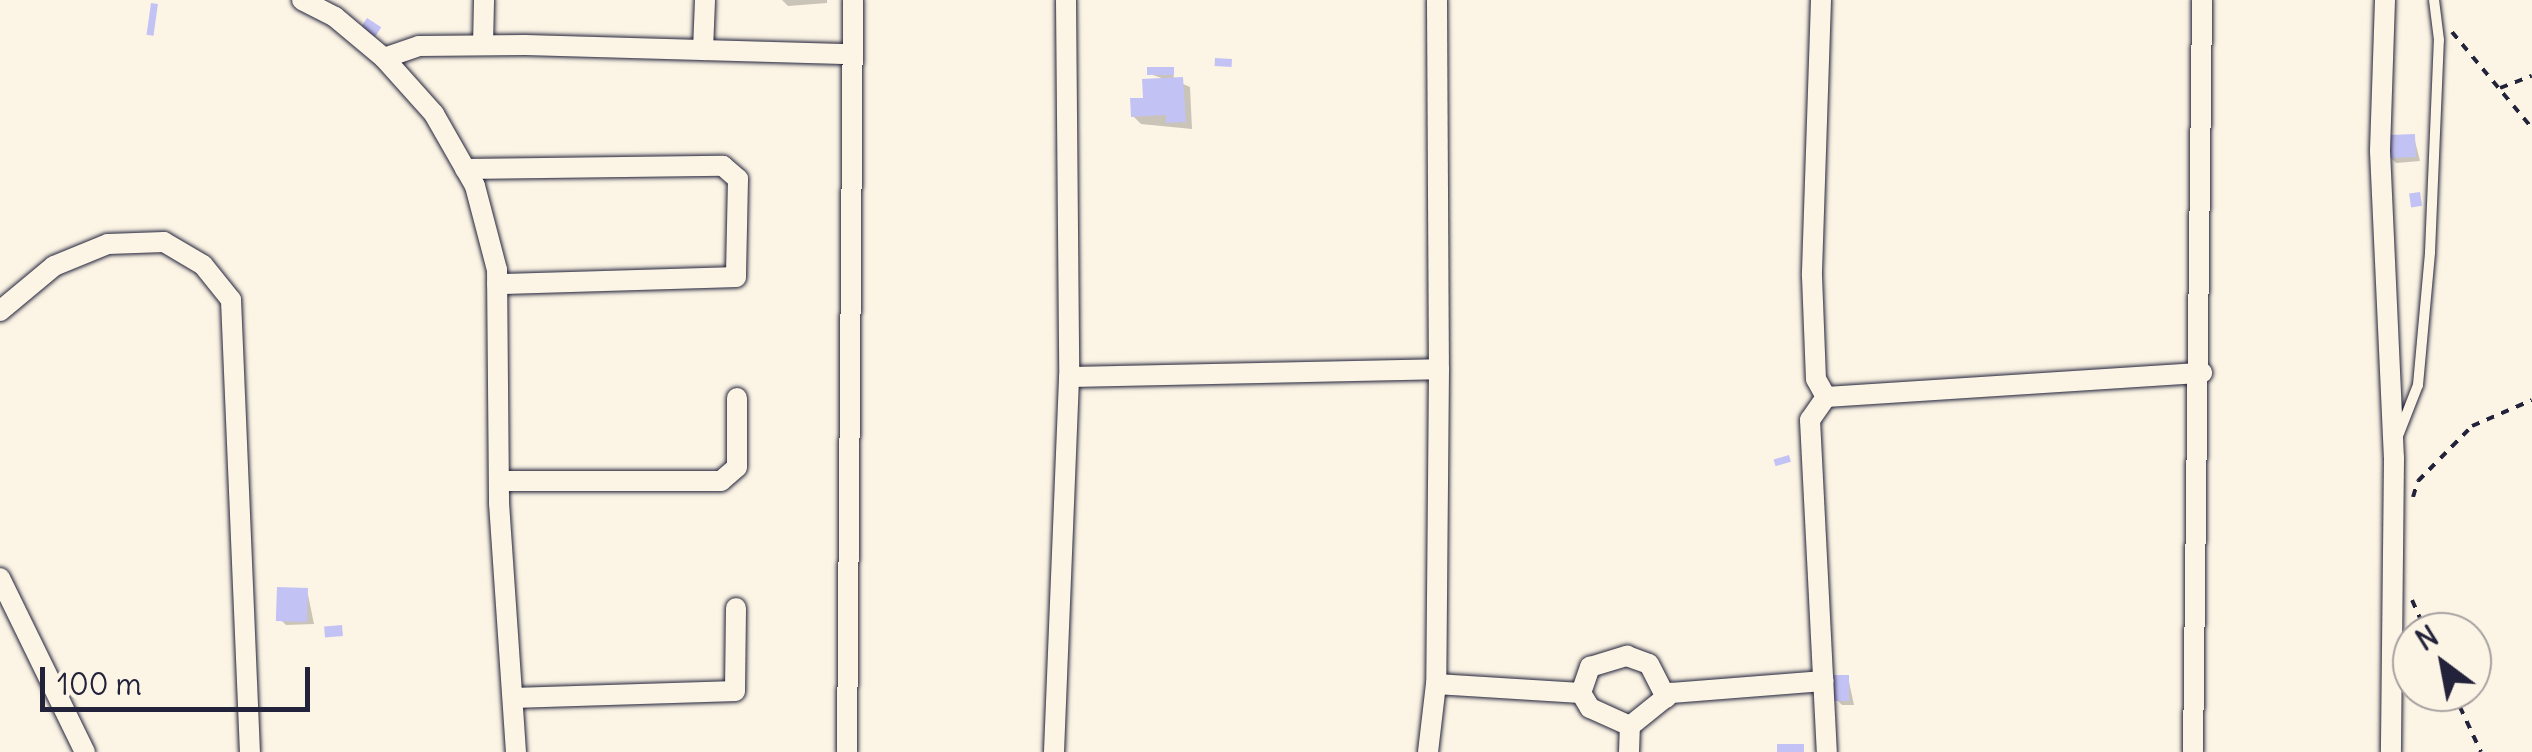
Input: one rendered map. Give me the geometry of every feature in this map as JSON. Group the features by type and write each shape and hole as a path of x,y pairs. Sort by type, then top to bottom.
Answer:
{"street":[{"path":"302,0 335,17 384,58 434,114 475,186 497,284 498,481 516,752"},
{"path":"484,0 484,45"},
{"path":"703,50 705,0"},
{"path":"848,752 853,0"},
{"path":"1054,752 1069,378 1066,0"},
{"path":"1428,752 1436,684 1440,370 1437,0"},
{"path":"1821,0 1812,276 1816,379 1826,396"},
{"path":"2194,752 2202,373 2202,0"},
{"path":"2385,0 2380,151 2394,446 2391,752"},
{"path":"384,58 419,46 484,45 852,54"},
{"path":"465,169 723,166 738,178 736,277 497,284"},
{"path":"5,298 54,266 108,244 164,242 204,264 231,300 250,752"},
{"path":"1069,378 1440,370"},
{"path":"1826,396 2202,373"},
{"path":"1826,396 1810,420 1827,752"},
{"path":"498,481 722,481 737,467 737,398"},
{"path":"0,578 86,752"},
{"path":"514,698 735,691 736,608"},
{"path":"1581,693 1590,668 1627,656 1649,664 1666,698"},
{"path":"1629,752 1630,726 1666,698 1824,681"},
{"path":"1436,684 1581,693"},
{"path":"1581,693 1590,708 1630,726"}],"lane":[{"path":"2394,446 2420,366 2440,40 2434,0"}],"path":[{"path":"2445,16 2532,128"},
{"path":"2500,88 2532,76"},
{"path":"2408,512 2418,482 2472,426 2532,400"},
{"path":"2463,712 2482,752"}],"building":[{"path":"151,3 158,4 153,36 147,35"},
{"path":"367,18 381,27 374,39 359,30"},
{"path":"1215,58 1232,59 1232,67 1215,66"},
{"path":"1147,67 1174,67 1174,75 1147,75"},
{"path":"1183,77 1186,122 1166,123 1166,115 1131,117 1130,98 1143,98 1142,79"},
{"path":"2415,134 2416,157 2389,158 2388,135"},
{"path":"2420,192 2422,206 2411,207 2409,194"},
{"path":"1789,455 1791,462 1776,466 1774,459"},
{"path":"277,587 308,588 307,622 276,621"},
{"path":"342,625 343,636 325,638 324,627"},
{"path":"1834,675 1849,675 1849,701 1834,701"},
{"path":"1777,744 1804,744 1804,752 1777,752"}]}
